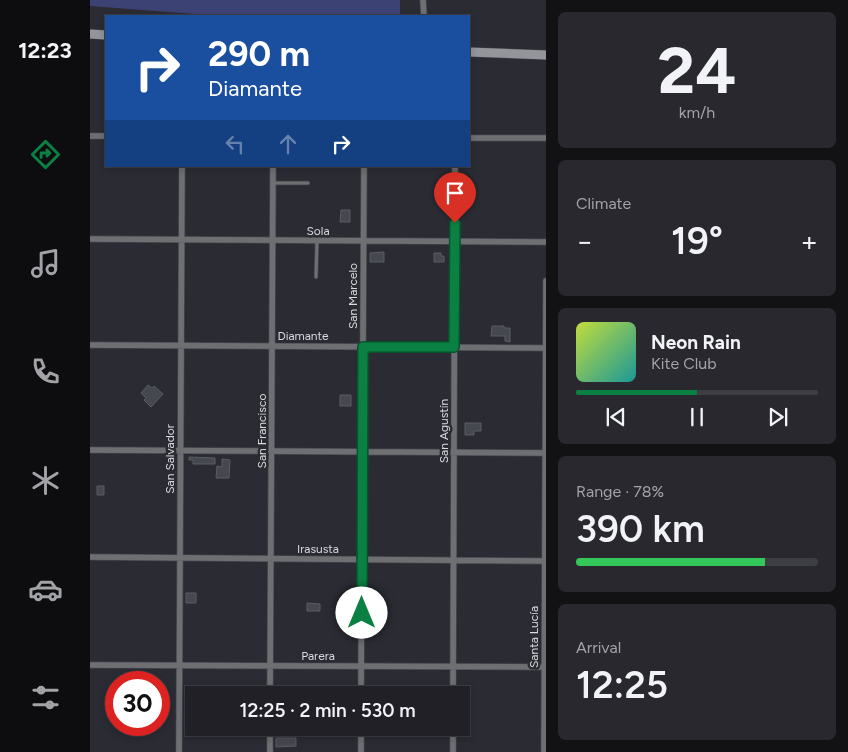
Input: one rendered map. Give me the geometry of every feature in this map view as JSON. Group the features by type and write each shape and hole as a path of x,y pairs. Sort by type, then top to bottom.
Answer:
{"street":[{"path":"423,0 424,15"},
{"path":"90,34 105,35"},
{"path":"470,52 546,56"},
{"path":"90,136 105,136"},
{"path":"470,138 546,138"},
{"name":"San Salvador","path":"179,752 182,167"},
{"name":"San Francisco","path":"270,686 272,167"},
{"name":"San Marcelo","path":"361,686 364,167"},
{"name":"San Agustín","path":"453,686 455,167"},
{"name":"Sola","path":"90,240 546,242"},
{"name":"Santa Lucía","path":"544,752 546,281"},
{"name":"Diamante","path":"90,345 545,348"},
{"path":"90,450 545,453"},
{"name":"Irasusta","path":"90,557 545,561"},
{"name":"Parera","path":"90,665 545,668"},
{"path":"270,736 270,752"},
{"path":"361,736 361,752"},
{"path":"453,736 453,752"}],"lane":[{"path":"272,183 308,183"},
{"path":"316,277 317,241"}],"shaded area":[{"path":"90,0 400,0 400,15 208,15 90,6"}],"building":[{"path":"341,210 350,210 350,222 340,222"},
{"path":"384,252 384,262 370,262 370,253"},
{"path":"434,253 441,253 441,256 444,256 444,262 434,262"},
{"path":"492,326 510,328 510,342 505,341 505,336 491,336"},
{"path":"148,385 152,388 154,386 163,394 151,407 144,400 146,398 141,393"},
{"path":"340,395 351,395 351,406 340,406"},
{"path":"465,423 481,423 481,431 474,431 474,435 465,435"},
{"path":"189,457 215,458 215,464 193,464 193,460 189,460"},
{"path":"222,459 230,460 229,478 216,478 217,466 222,467"},
{"path":"97,486 104,486 104,495 97,495"},
{"path":"186,593 196,593 196,603 186,603"},
{"path":"307,603 320,604 320,611 307,611"},
{"path":"276,738 296,738 296,746 276,747"}],"route":[{"path":"362,613 363,347 454,347 455,223"}]}
